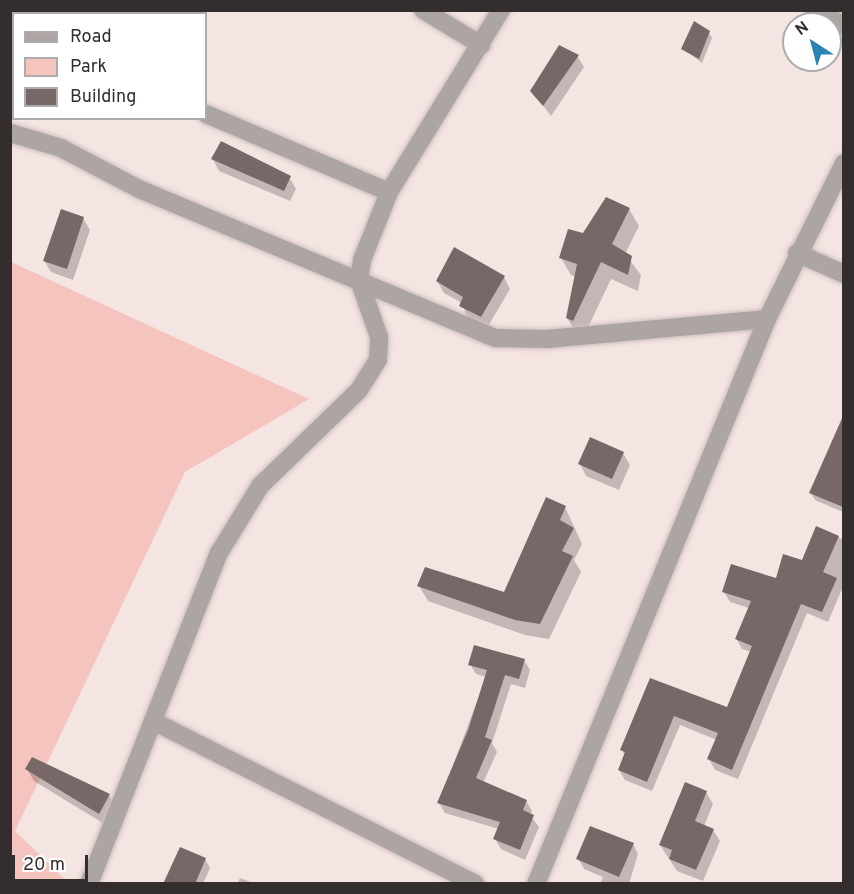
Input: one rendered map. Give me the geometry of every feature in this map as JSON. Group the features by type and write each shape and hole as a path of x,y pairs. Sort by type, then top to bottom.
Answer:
{"street":[{"path":"423,10 481,45"},
{"path":"89,884 219,553 241,514 261,486 359,390 378,359 379,337 359,280 362,260 389,192 501,10"},
{"path":"814,10 843,25"},
{"path":"207,114 389,192"},
{"path":"10,133 61,148 139,189 496,338 547,339 767,319"},
{"path":"536,884 767,319 797,253 843,163"},
{"path":"797,253 843,274"},
{"path":"153,721 476,884"}],"green space":[{"path":"11,262 309,399 185,472 15,831 69,883 11,884"}],"building":[{"path":"694,21 710,31 699,59 681,49"},
{"path":"559,45 579,55 543,106 530,91"},
{"path":"221,141 291,176 284,191 211,159"},
{"path":"606,197 630,208 612,244 632,256 628,275 601,262 573,321 566,318 577,264 559,258 568,229 583,233"},
{"path":"61,209 84,217 67,269 43,261"},
{"path":"454,247 505,276 481,317 459,306 463,297 436,281"},
{"path":"843,416 843,507 809,493"},
{"path":"590,437 624,452 612,479 578,464"},
{"path":"546,497 566,506 560,520 574,528 562,551 573,556 540,624 515,620 417,586 425,567 504,592"},
{"path":"816,526 839,536 823,572 837,578 822,612 801,604 732,770 707,759 718,733 674,716 647,782 618,770 625,752 620,750 650,678 727,707 752,646 735,639 751,601 722,592 731,564 776,578 783,554 802,560"},
{"path":"474,645 525,659 519,679 505,675 485,737 492,740 476,778 527,800 523,810 534,815 520,850 493,839 500,822 437,803 468,730 487,670 468,665"},
{"path":"32,757 110,794 99,814 25,769"},
{"path":"685,782 707,791 695,821 714,829 696,870 669,859 672,850 659,845"},
{"path":"590,826 634,843 619,877 576,859"},
{"path":"180,847 206,858 195,884 163,884"}]}
